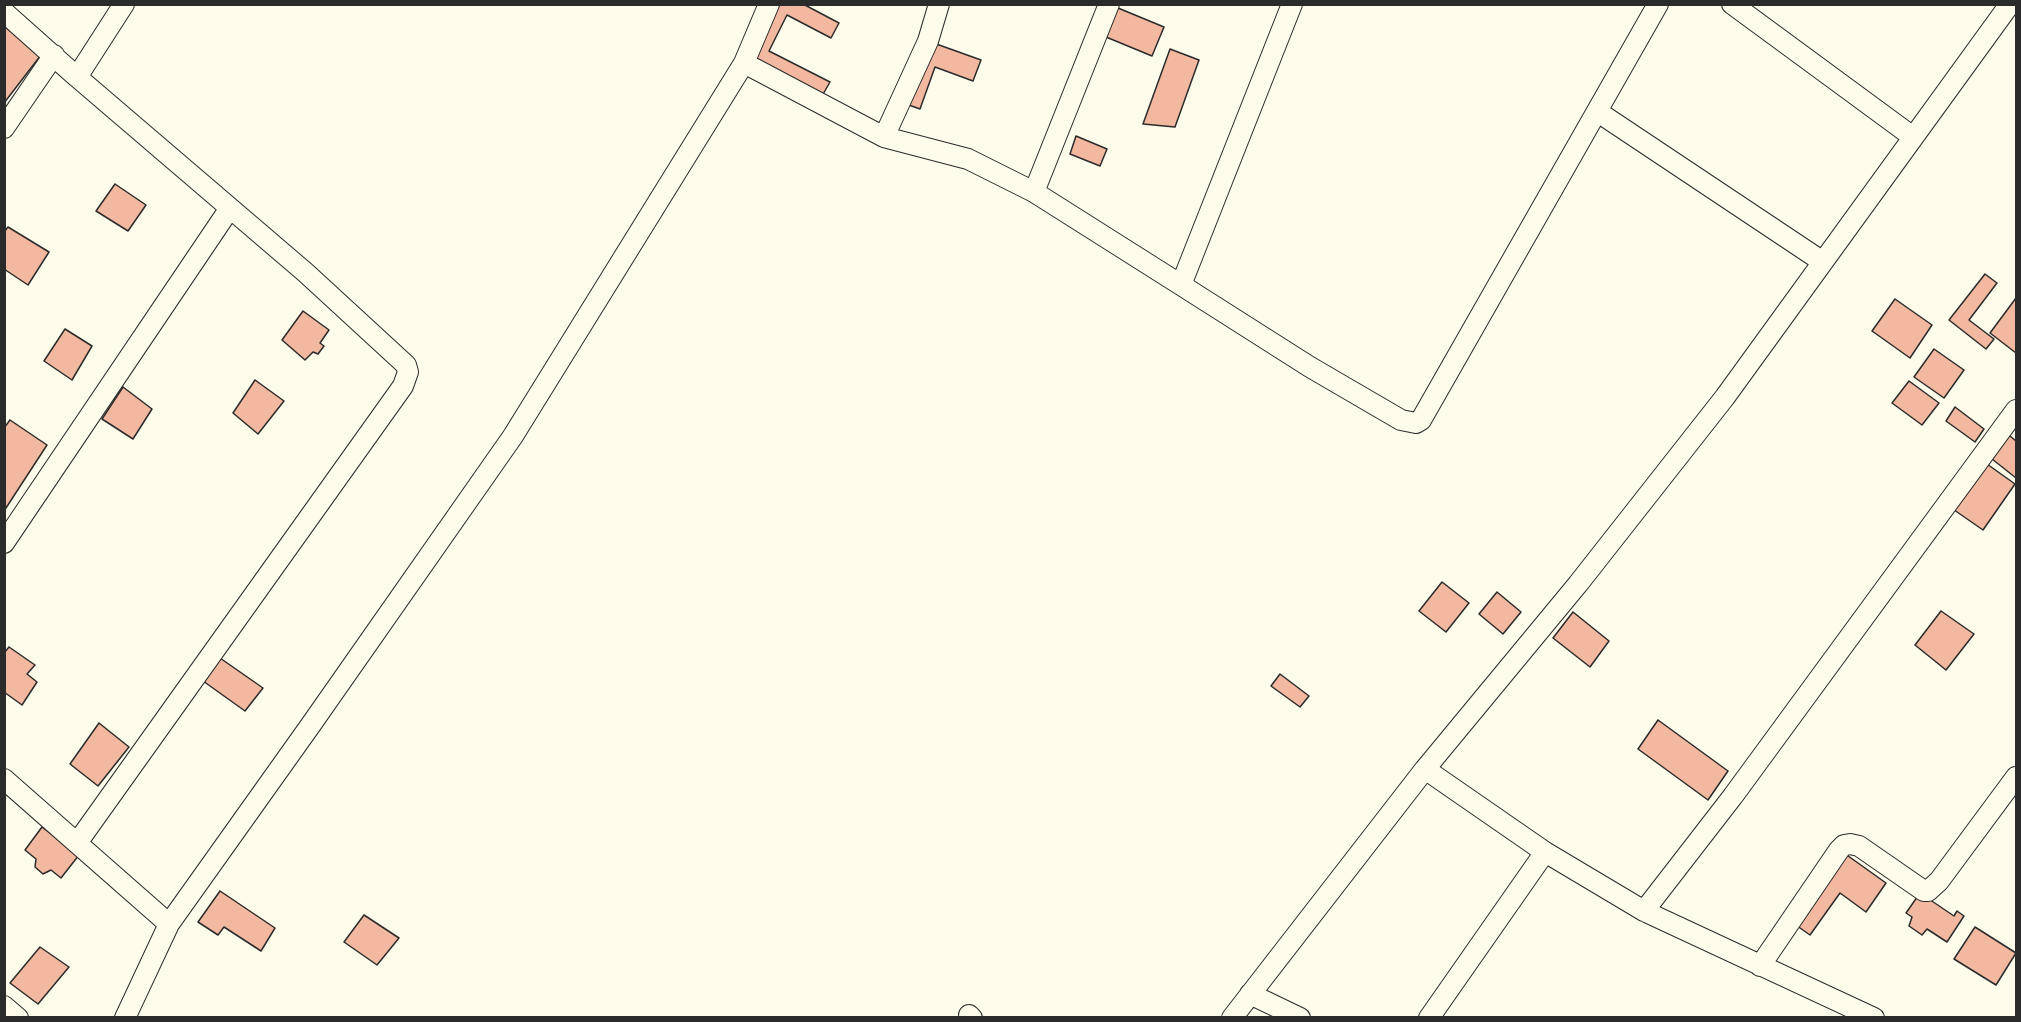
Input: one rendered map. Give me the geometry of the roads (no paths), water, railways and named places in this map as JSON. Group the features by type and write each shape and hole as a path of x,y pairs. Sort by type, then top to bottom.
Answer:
{"street":[{"path":"77,77 124,4"},
{"path":"125,1017 169,924 513,436 744,63 769,4"},
{"path":"884,137 928,41 939,4"},
{"path":"1034,192 1109,4"},
{"path":"1181,285 1292,4"},
{"path":"744,63 884,137 968,159 1034,192 1310,367 1401,420 1416,423 1422,420 1658,4"},
{"path":"1732,4 1913,137"},
{"path":"1232,1017 1425,769 1570,594 1696,434 2010,4"},
{"path":"4,12 306,273 406,364 408,372 407,379 77,843"},
{"path":"4,128 54,55"},
{"path":"1598,112 1823,262"},
{"path":"4,543 230,208"},
{"path":"1644,911 1754,769 2016,410"},
{"path":"1425,769 1545,852 1644,911 1874,1017"},
{"path":"1760,966 1844,845 1859,846 1924,891 1928,891 1939,881 2016,777"},
{"path":"4,779 169,924"},
{"path":"1429,1017 1545,852"},
{"path":"1250,994 1300,1017"},
{"path":"4,1006 18,1017"}]}
